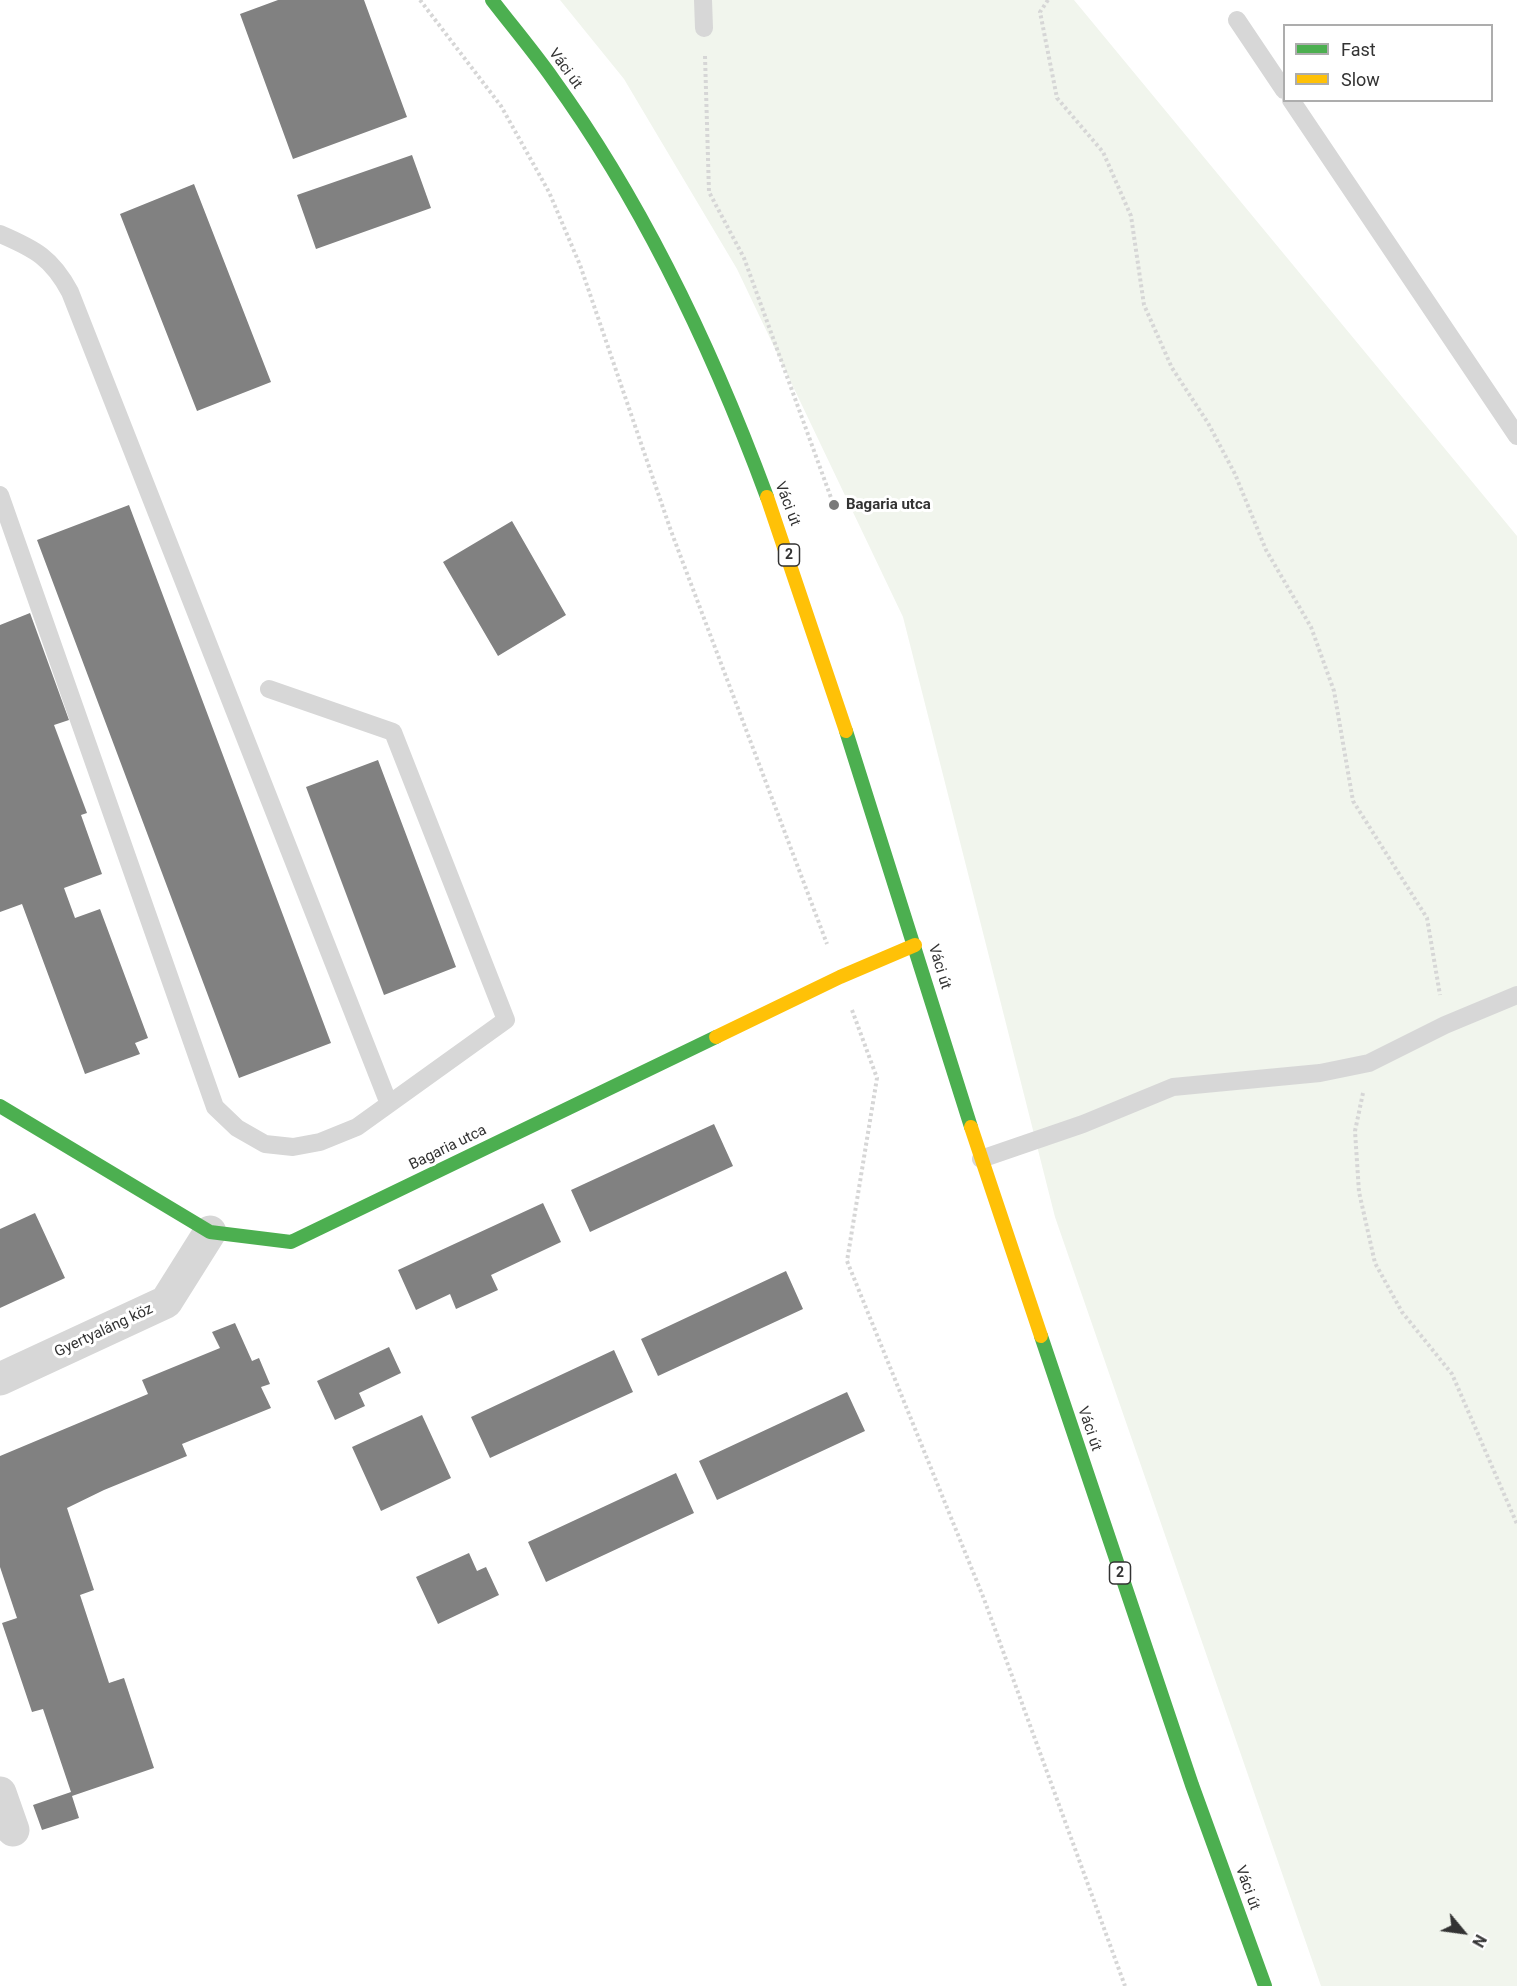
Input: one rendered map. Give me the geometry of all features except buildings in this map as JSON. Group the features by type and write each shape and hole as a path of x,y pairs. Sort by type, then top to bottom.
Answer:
{"main road":[{"name":"Váci út","path":"492,0 554,80 604,156 677,285 732,409 789,556 915,945 981,1159 1192,1785 1265,1986"},
{"name":"Bagaria utca","path":"0,1106 210,1232 291,1242 840,977 915,945"}],"street":[{"name":"Gyertyaláng köz","path":"0,1379 166,1302 210,1232"},
{"path":"0,1793 14,1830"}],"lane":[{"path":"703,0 704,28"},
{"path":"1238,20 1283,88"},
{"path":"1293,102 1517,436"},
{"path":"0,234 39,253 51,262 69,292 389,1104"},
{"path":"0,495 215,1107 237,1128 265,1144 293,1147 320,1142 357,1127 506,1020 393,732 269,689"},
{"path":"981,1159 1083,1124 1173,1087 1320,1073 1369,1062 1445,1025 1516,996"}],"path":[{"path":"420,0 501,106 549,192 580,265 671,531 828,945"},
{"path":"1048,0 1040,12 1057,98 1103,152 1131,216 1144,305 1172,368 1208,423 1234,474 1266,550 1311,627 1334,691 1353,801 1427,918 1445,1025"},
{"path":"704,28 709,192 744,258 834,506"},
{"path":"851,1005 877,1078 847,1261 984,1599 1125,1986"},
{"path":"1369,1062 1355,1131 1359,1192 1375,1263 1402,1312 1452,1374 1517,1524"}],"shaded area":[{"path":"560,0 1074,0 1517,536 1517,1986 1321,1986 1055,1217 903,617 737,269 624,79"}],"traffic: fast":[{"path":"492,0 546,69 586,127 618,177 647,229 700,334 767,497"},
{"path":"846,731 971,1127"},
{"path":"0,1106 210,1232 291,1242 716,1037"},
{"path":"1041,1336 1192,1785 1265,1986"}],"traffic: slow":[{"path":"767,497 846,731"},
{"path":"716,1037 840,977 915,945"},
{"path":"971,1127 1041,1336"}],"place":[{"name":"Bagaria utca","path":"834,505"}]}
